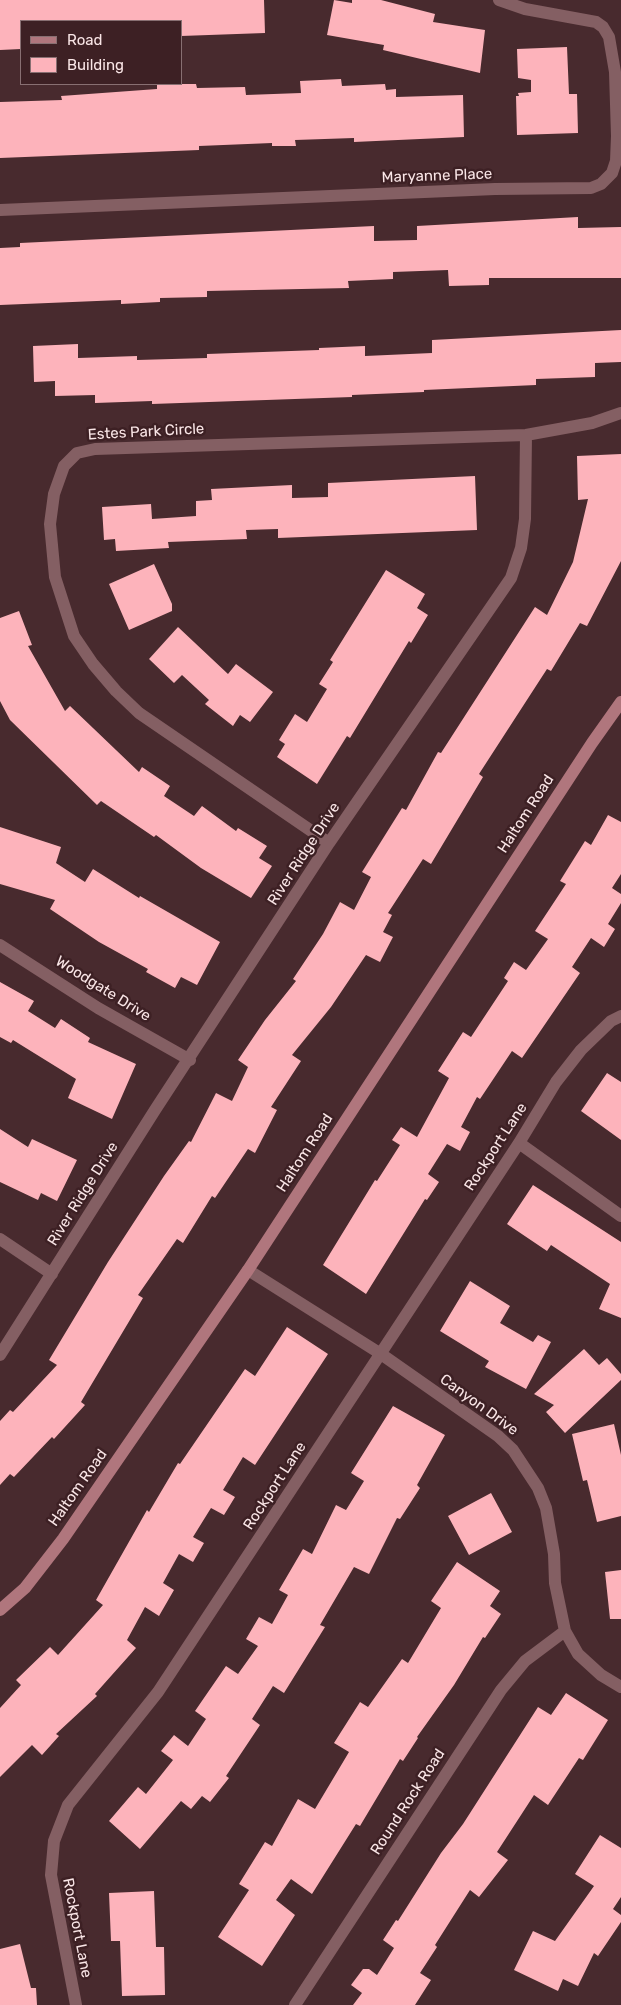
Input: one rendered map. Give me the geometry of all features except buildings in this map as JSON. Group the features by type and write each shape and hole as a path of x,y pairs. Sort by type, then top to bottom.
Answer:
{"main road":[{"name":"Haltom Road","path":"0,1610 25,1588 63,1539 248,1270 592,743 621,702"}],"street":[{"name":"Maryanne Place","path":"0,210 495,190 591,188 601,184 612,173 616,161 615,72 609,37 603,27 596,22 525,8 498,0"},
{"name":"Estes Park Circle","path":"329,844 139,713 116,691 93,664 74,636 55,577 50,524 54,494 64,466 77,453 95,449 526,435 592,423 621,414"},
{"name":"River Ridge Drive","path":"0,1355 155,1110 190,1060 329,844 511,578 521,548 525,519 526,435"},
{"name":"Woodgate Drive","path":"0,945 98,1008 190,1060"},
{"name":"Rockport Lane","path":"76,2005 51,1875 54,1841 68,1805 158,1692 519,1143 556,1082 581,1050 611,1021 621,1016"},
{"path":"519,1143 621,1216"},
{"path":"0,1238 52,1274"},
{"name":"Canyon Drive","path":"248,1270 381,1354 498,1436 513,1450 527,1468 538,1488 548,1517 554,1554 555,1583 565,1631 578,1654 601,1675 621,1687"},
{"name":"Round Rock Road","path":"295,2005 501,1690 525,1662 565,1631"}]}
